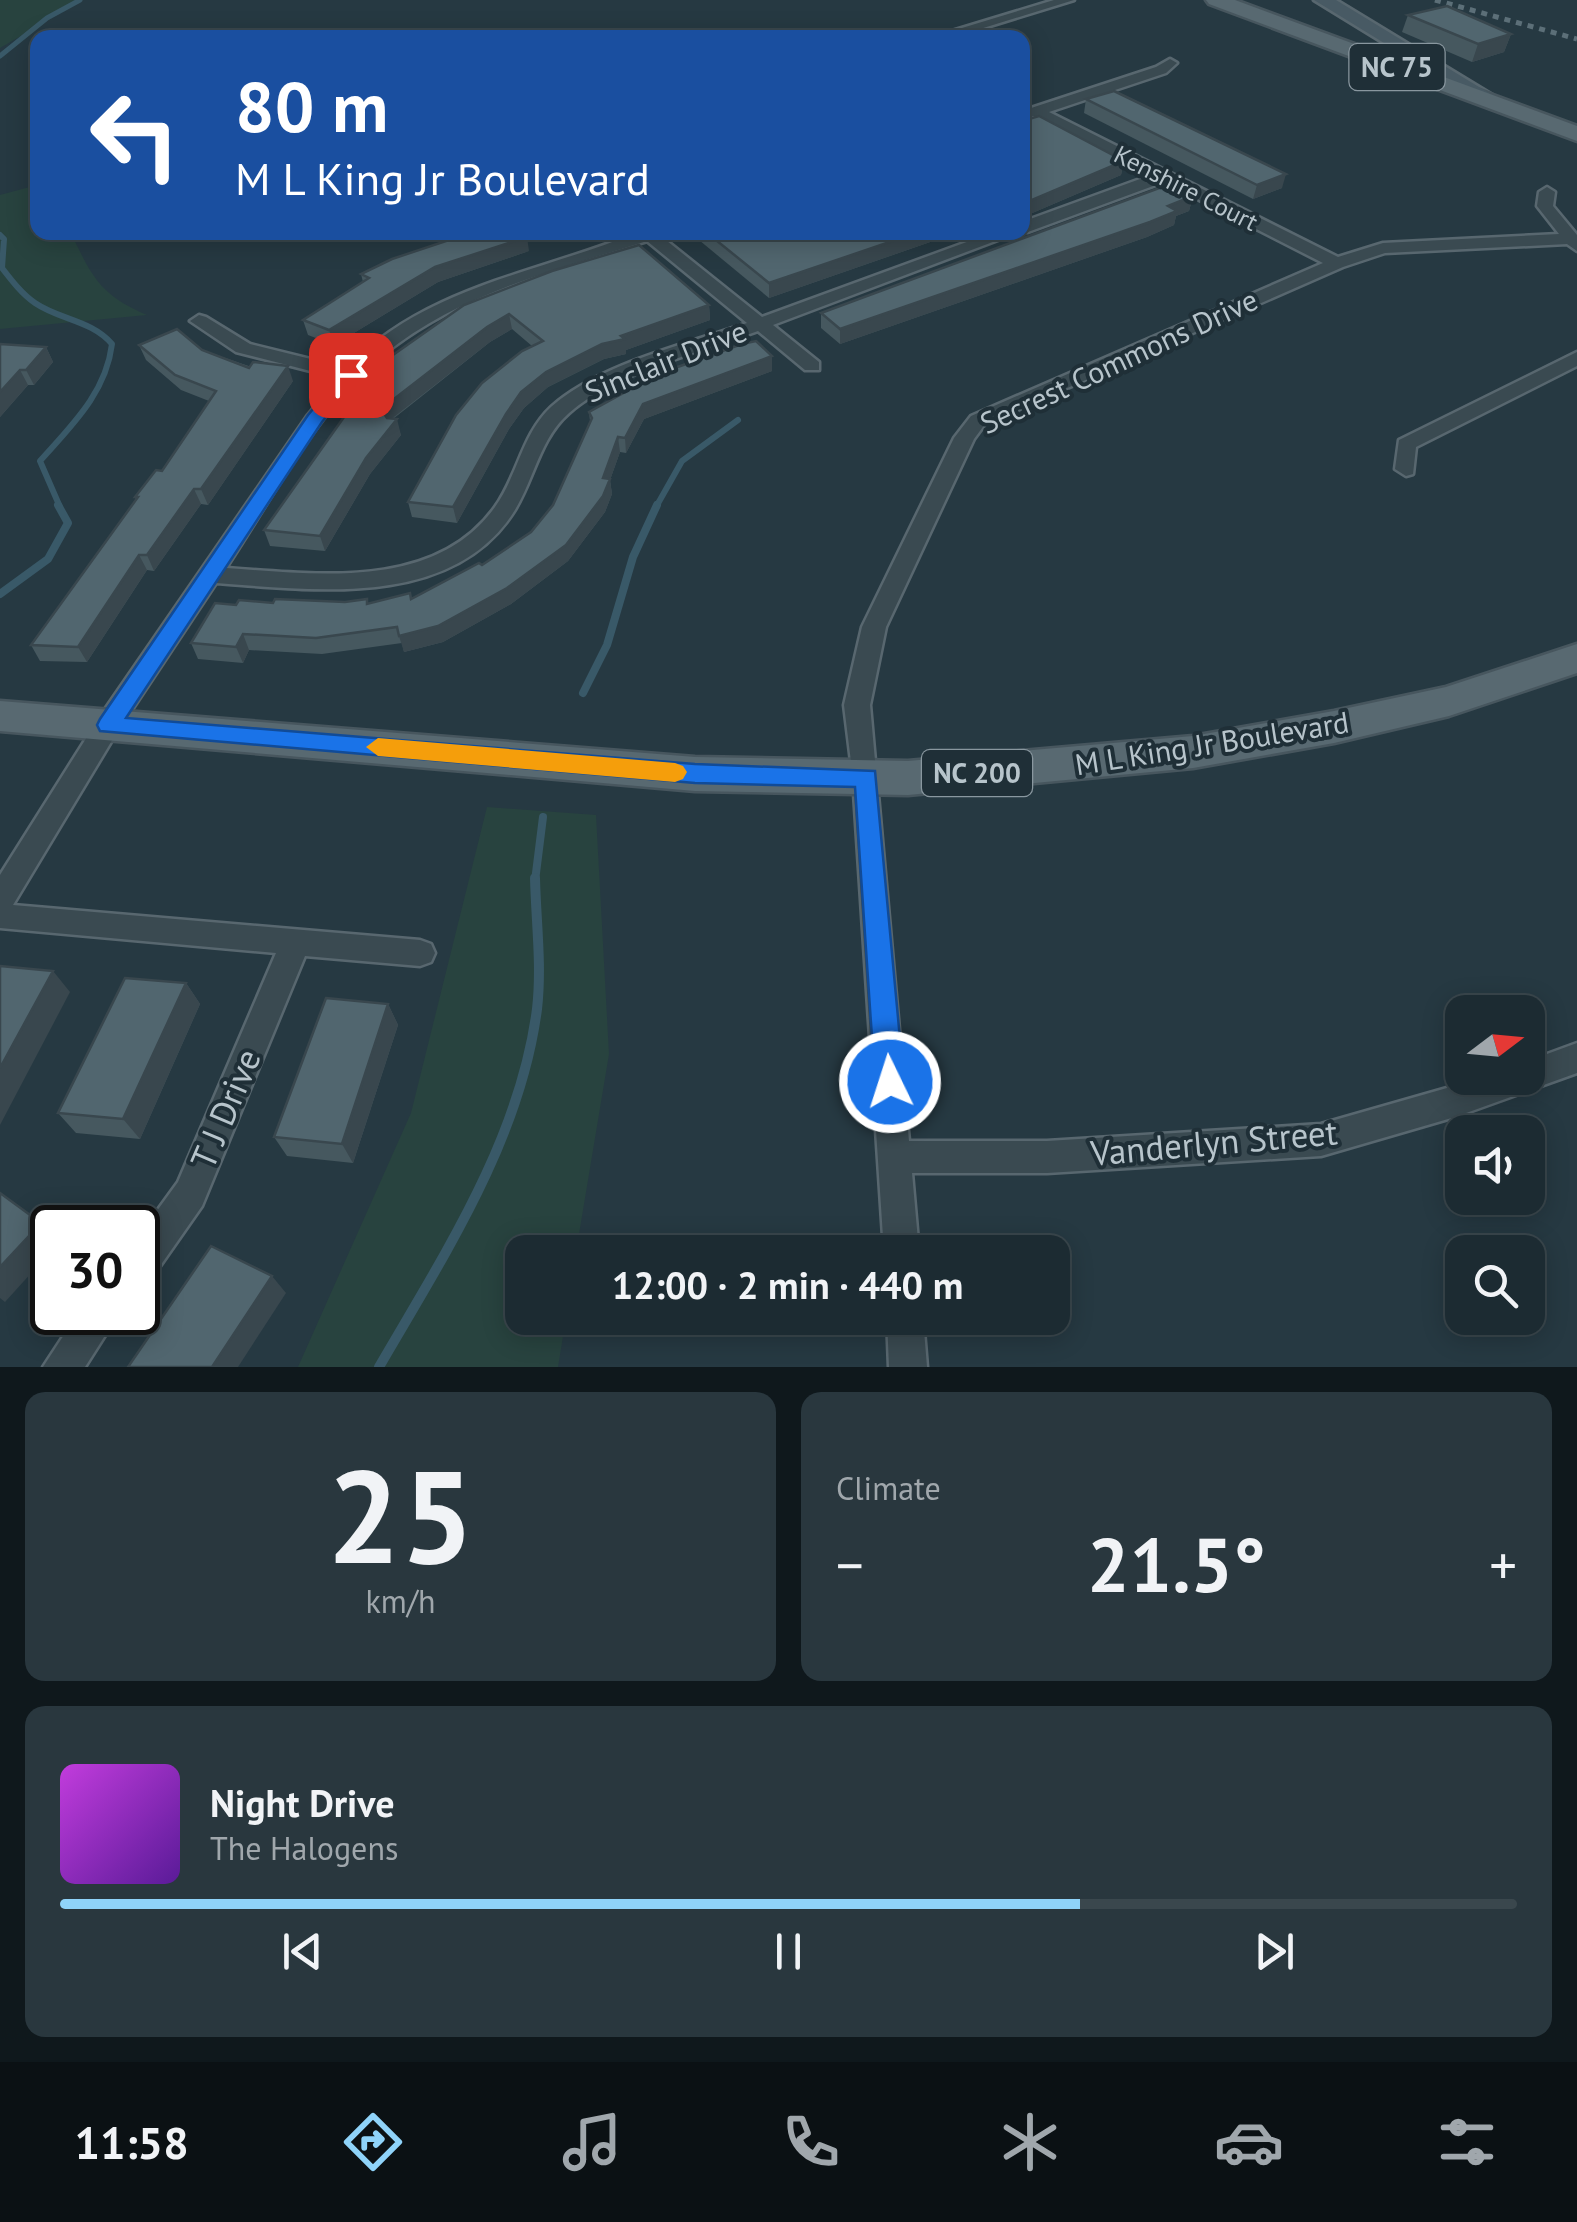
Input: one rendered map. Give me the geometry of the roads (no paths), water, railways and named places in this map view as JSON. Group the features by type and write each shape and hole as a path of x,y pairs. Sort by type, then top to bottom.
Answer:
{"main road":[{"name":"NC 75","path":"1216,0 1577,134"},
{"path":"1323,0 1496,104"},
{"name":"M L King Jr Boulevard","path":"0,716 677,772 866,778 1090,764 1193,752 1334,727 1449,701 1577,658"}],"street":[{"path":"963,30 1068,0"},
{"path":"1030,113 1161,70 1170,63"},
{"name":"Kenshire Court","path":"1030,113 1337,263"},
{"path":"1030,225 1164,176"},
{"path":"1546,192 1546,206 1574,242"},
{"path":"0,900 108,725 315,419 351,375 378,350 439,311 507,281 630,240"},
{"path":"659,240 812,366"},
{"name":"Sinclair Drive","path":"210,574 334,582 371,580 447,560 474,543 502,514 550,420 574,398 610,380 989,240"},
{"name":"Secrest Commons Drive","path":"900,1235 866,778 857,705 874,627 964,438 978,420 1337,263 1383,248 1574,242"},
{"path":"199,322 243,348 351,375"},
{"path":"1406,469 1406,444 1577,358"},
{"path":"0,916 420,953"},
{"name":"T J Drive","path":"160,1236 190,1194 296,942"},
{"name":"Vanderlyn Street","path":"1545,1070 1577,1058"},
{"name":"Vanderlyn Street","path":"896,1158 1047,1157 1321,1140 1475,1095"},
{"path":"62,1367 85,1335"},
{"path":"906,1335 908,1367"}],"waterway":[{"path":"32,30 80,0"},
{"path":"0,56 30,32"},
{"path":"0,235 4,239 2,268 21,291 45,309 95,330 112,344 95,393 40,461 60,507"},
{"path":"656,506 682,461 738,420"},
{"path":"0,594 48,559 68,523 58,505"},
{"path":"583,693 607,645 633,557 656,506"},
{"path":"535,880 543,817"},
{"path":"379,1367 476,1195 514,1104 537,1009 535,880"}],"railway":[{"path":"1435,0 1577,39"}]}
